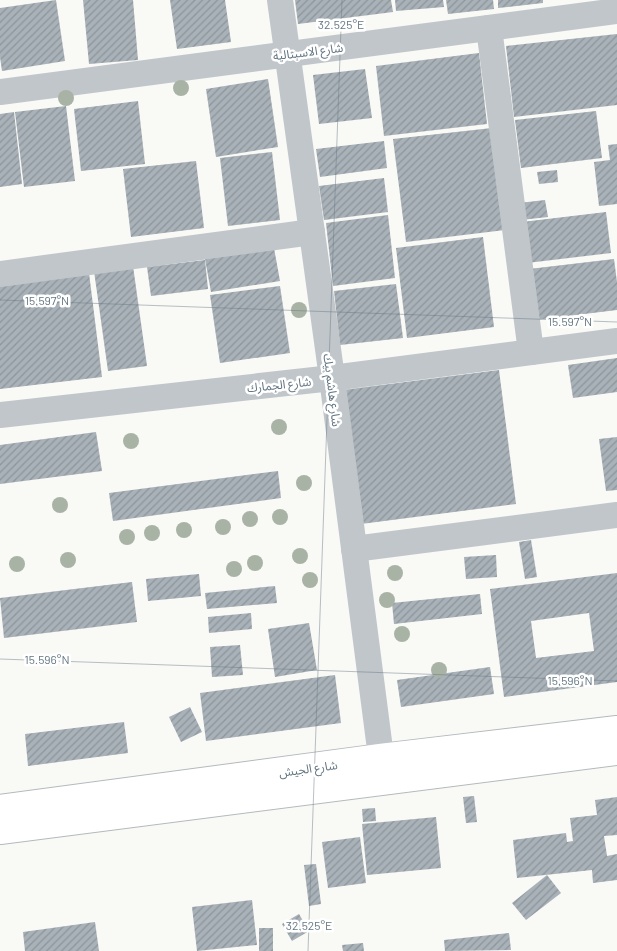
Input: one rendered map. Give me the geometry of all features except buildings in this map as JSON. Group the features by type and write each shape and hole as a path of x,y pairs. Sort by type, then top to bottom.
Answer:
{"highway":[{"name":"شارع الجيش","path":"459,760 617,730"},
{"name":"شارع الجيش","path":"0,809 459,760 617,751"},
{"name":"شارع الجيش","path":"0,830 382,769"}],"street":[{"name":"شارع هاشم بيك","path":"280,0 332,378 382,769"},
{"name":"شارع الاسبتالية","path":"0,92 617,11"},
{"path":"490,28 531,352"},
{"path":"0,274 312,232"},
{"name":"شارع الجمارك","path":"0,415 332,378 617,342"},
{"path":"354,549 617,515"}]}
